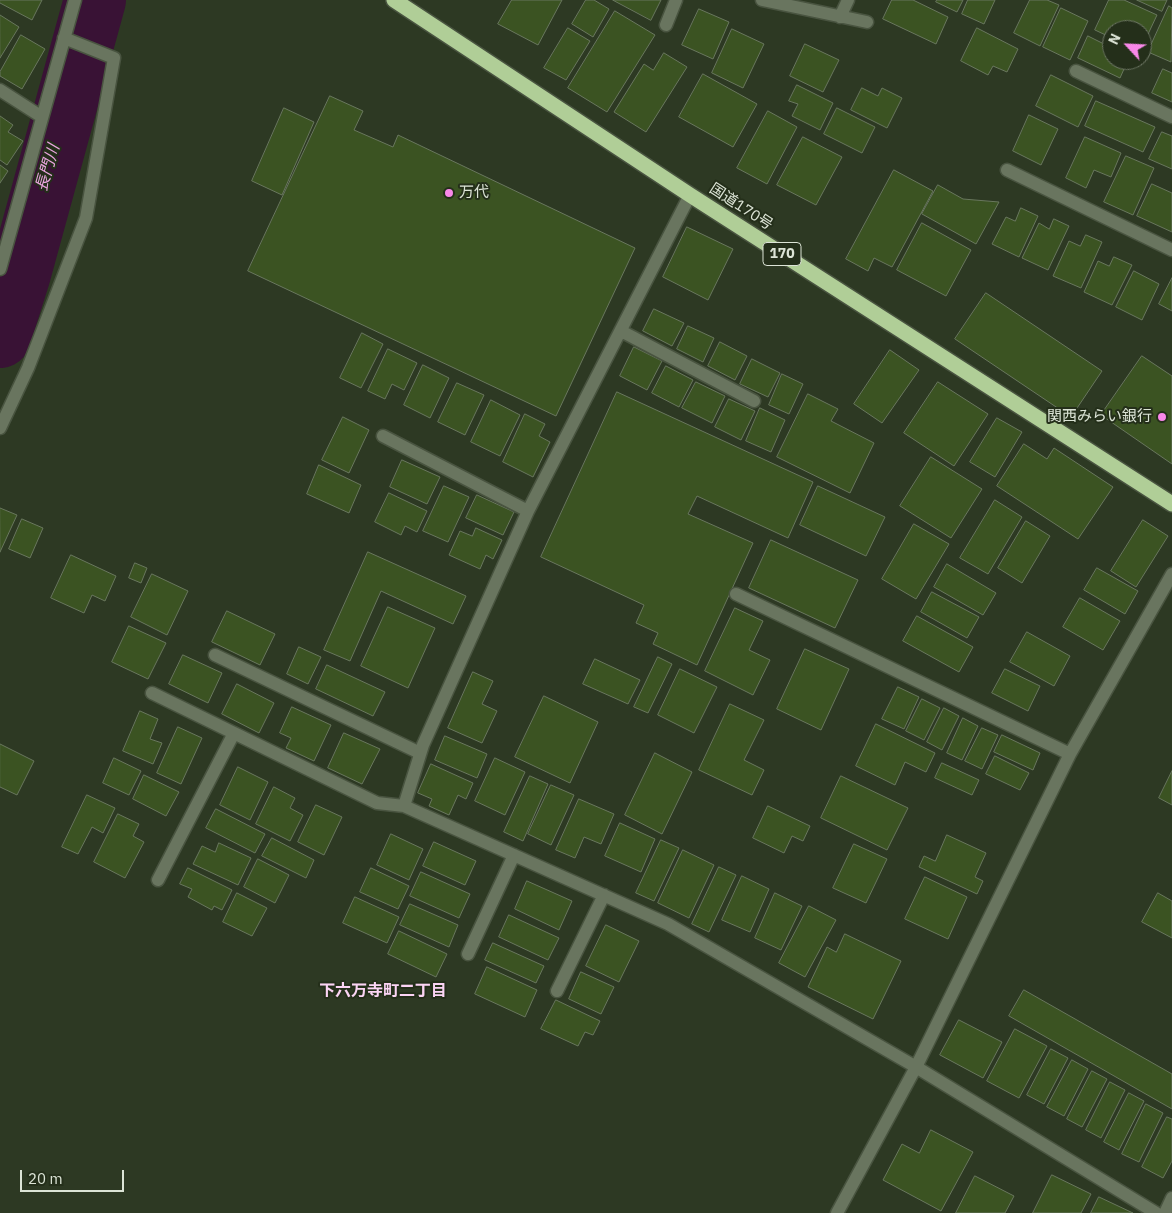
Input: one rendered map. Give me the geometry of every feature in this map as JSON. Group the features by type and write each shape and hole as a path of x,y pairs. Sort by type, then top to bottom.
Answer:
{"highway":[{"name":"国道170号","path":"394,0 690,195 1172,504"}],"street":[{"path":"0,269 2,255 76,0"},
{"path":"666,25 676,0"},
{"path":"762,0 866,22"},
{"path":"840,16 848,0"},
{"path":"0,428 28,368 86,218 114,58 65,38"},
{"path":"1076,71 1172,117"},
{"path":"0,90 42,117"},
{"path":"1006,170 1172,250"},
{"path":"404,806 420,753 528,511 690,195"},
{"path":"621,331 754,401"},
{"path":"383,436 528,511"},
{"path":"837,1213 916,1067 1070,754 1172,574"},
{"path":"736,594 1070,754"},
{"path":"215,654 420,753"},
{"path":"152,693 377,803 404,806 668,924 916,1067 1156,1213"},
{"path":"158,880 234,733"},
{"path":"468,954 514,855"},
{"path":"557,991 604,895"},
{"path":"1165,1213 1172,1198"}],"building":[{"path":"0,0 42,0 32,20 0,3"},
{"path":"512,0 562,0 538,45 498,24"},
{"path":"586,0 594,0 609,9 593,37 572,24"},
{"path":"613,0 661,0 651,20"},
{"path":"892,0 913,0 948,17 936,44 883,19"},
{"path":"937,0 963,0 957,12 936,2"},
{"path":"968,0 995,0 984,24 962,14"},
{"path":"1030,0 1047,0 1059,5 1040,46 1014,33"},
{"path":"1109,0 1124,0 1157,15 1152,26 1152,20 1102,20 1102,33 1095,30"},
{"path":"1137,0 1167,0 1162,11"},
{"path":"1169,6 1172,8 1171,62 1152,54 1152,43"},
{"path":"1061,8 1088,21 1070,60 1043,47"},
{"path":"699,9 729,22 713,59 682,45"},
{"path":"615,11 655,35 607,112 568,88"},
{"path":"0,15 19,27 0,58"},
{"path":"568,28 590,41 566,80 544,68"},
{"path":"977,28 1018,49 1007,72 993,66 988,75 961,61"},
{"path":"732,29 764,44 743,88 712,73"},
{"path":"21,35 45,49 22,89 0,76 0,72"},
{"path":"1088,36 1102,43 1102,69 1078,58"},
{"path":"805,44 839,60 823,92 790,76"},
{"path":"664,53 687,67 646,132 614,112 644,64 653,70"},
{"path":"1163,69 1172,73 1172,102 1152,93"},
{"path":"1103,70 1124,70 1120,78"},
{"path":"703,74 757,104 733,147 679,117"},
{"path":"1051,75 1093,96 1078,127 1036,106"},
{"path":"797,85 833,103 820,130 792,116 798,104 789,101"},
{"path":"862,88 878,96 882,88 902,98 887,128 851,110"},
{"path":"330,96 363,111 354,130 393,147 398,135 635,248 556,416 248,271"},
{"path":"1096,101 1155,127 1143,152 1085,126"},
{"path":"284,108 314,122 282,195 252,181"},
{"path":"837,108 875,127 862,153 824,134"},
{"path":"768,111 797,127 767,184 737,168"},
{"path":"1029,115 1058,129 1041,165 1013,151"},
{"path":"0,116 13,125 8,132 23,141 7,165 0,160"},
{"path":"1162,132 1172,136 1172,169 1149,159"},
{"path":"803,137 842,157 816,205 777,185"},
{"path":"1085,137 1121,153 1111,177 1094,170 1086,188 1066,178"},
{"path":"1126,156 1154,168 1133,215 1104,202"},
{"path":"0,165 8,171 0,183"},
{"path":"894,170 933,191 892,267 874,258 868,271 846,259"},
{"path":"1152,184 1172,193 1172,232 1137,216"},
{"path":"938,185 963,199 999,202 976,244 922,214"},
{"path":"1021,208 1038,216 1019,257 992,244 1006,217 1015,221"},
{"path":"1054,219 1069,226 1048,270 1022,258 1039,223 1049,229"},
{"path":"922,223 971,250 946,296 897,270"},
{"path":"687,227 733,249 708,300 663,277"},
{"path":"1086,235 1102,242 1081,288 1053,276 1069,241 1080,246"},
{"path":"1114,257 1132,265 1112,305 1084,292 1098,261 1109,266"},
{"path":"1134,271 1159,284 1142,320 1116,307"},
{"path":"1172,278 1172,311 1159,304"},
{"path":"986,293 1102,371 1071,417 955,339"},
{"path":"654,309 684,323 672,346 643,331"},
{"path":"688,326 714,338 703,362 677,349"},
{"path":"362,333 383,344 361,388 340,378"},
{"path":"720,342 747,356 735,380 708,366"},
{"path":"634,347 662,361 647,390 620,376"},
{"path":"388,349 417,363 404,390 392,384 385,399 368,391"},
{"path":"890,350 919,370 882,423 854,404"},
{"path":"1142,356 1172,376 1172,464 1101,415"},
{"path":"752,359 780,373 768,397 740,384"},
{"path":"423,365 449,378 430,418 404,405"},
{"path":"666,366 693,380 679,407 652,393"},
{"path":"782,374 803,384 789,414 769,405"},
{"path":"696,382 725,396 712,423 682,408"},
{"path":"938,382 988,414 954,466 904,433"},
{"path":"457,383 484,395 465,435 438,422"},
{"path":"617,392 813,482 788,538 697,496 688,514 753,543 697,665 653,644 658,633 636,623 644,605 541,557"},
{"path":"808,394 838,409 831,421 874,443 850,493 777,457"},
{"path":"729,399 755,411 741,440 715,427"},
{"path":"491,400 520,415 500,456 471,442"},
{"path":"760,408 785,420 771,452 746,441"},
{"path":"525,414 545,424 539,436 550,442 533,477 503,462"},
{"path":"343,417 369,430 349,473 322,460"},
{"path":"997,418 1022,432 995,477 970,462"},
{"path":"1024,444 1047,459 1054,448 1113,487 1078,539 997,486"},
{"path":"931,457 982,489 951,538 900,506"},
{"path":"402,460 440,477 427,504 390,487"},
{"path":"319,465 361,485 349,513 307,494"},
{"path":"444,486 469,497 448,542 423,531"},
{"path":"818,486 885,517 866,556 800,525"},
{"path":"389,493 427,511 417,532 405,526 401,535 375,522"},
{"path":"477,495 514,512 503,535 466,518"},
{"path":"995,500 1022,517 988,574 960,558"},
{"path":"0,508 17,515 0,552"},
{"path":"22,519 43,528 30,558 9,549"},
{"path":"1143,520 1168,536 1136,587 1111,571"},
{"path":"1026,521 1050,536 1022,583 998,568"},
{"path":"914,524 949,544 916,599 882,579"},
{"path":"476,528 502,540 493,559 486,555 480,569 449,555 460,531 472,536"},
{"path":"771,540 858,580 835,628 749,588"},
{"path":"368,552 466,596 453,624 381,591 350,661 324,650"},
{"path":"71,555 116,576 105,601 92,595 84,613 51,598"},
{"path":"135,563 147,568 141,583 129,578"},
{"path":"947,564 996,593 983,615 934,587"},
{"path":"1097,568 1138,591 1125,614 1084,590"},
{"path":"152,574 188,591 167,635 131,617"},
{"path":"932,592 979,617 967,638 921,612"},
{"path":"1080,598 1120,621 1103,650 1063,627"},
{"path":"388,607 435,628 408,688 361,666"},
{"path":"735,608 763,621 749,650 770,660 753,695 705,671"},
{"path":"227,611 275,634 260,665 212,642"},
{"path":"917,616 973,647 959,672 903,641"},
{"path":"129,626 166,643 148,679 112,662"},
{"path":"1027,632 1070,656 1054,686 1010,662"},
{"path":"299,647 321,657 308,684 287,674"},
{"path":"805,649 849,669 821,730 777,709"},
{"path":"183,655 222,673 208,703 169,684"},
{"path":"658,657 672,664 648,713 634,707"},
{"path":"595,659 640,680 628,704 583,684"},
{"path":"327,665 385,692 373,716 316,689"},
{"path":"680,669 717,687 694,733 658,715"},
{"path":"1005,669 1040,686 1028,711 992,693"},
{"path":"473,672 493,681 482,704 497,711 482,743 448,728"},
{"path":"237,684 274,703 259,733 222,714"},
{"path":"898,687 919,697 904,729 882,719"},
{"path":"544,696 598,722 570,783 515,757"},
{"path":"922,699 940,708 924,740 906,731"},
{"path":"730,704 764,720 744,760 764,770 752,795 699,770"},
{"path":"292,707 331,725 314,761 286,748 291,738 280,733"},
{"path":"944,708 959,716 942,750 927,742"},
{"path":"140,711 158,719 150,739 162,743 153,764 123,751"},
{"path":"963,718 978,726 962,760 947,753"},
{"path":"876,724 935,753 926,772 905,762 895,785 856,766"},
{"path":"178,727 202,738 181,784 157,773"},
{"path":"982,728 998,735 982,769 965,761"},
{"path":"344,733 380,749 362,784 328,768"},
{"path":"1002,735 1040,753 1033,770 994,752"},
{"path":"445,736 487,754 477,778 435,760"},
{"path":"0,744 34,761 17,795 0,787"},
{"path":"655,753 692,772 662,834 625,815"},
{"path":"995,756 1029,773 1020,790 986,774"},
{"path":"114,758 141,771 129,795 103,783"},
{"path":"495,758 525,772 505,815 475,801"},
{"path":"942,763 979,780 972,795 935,778"},
{"path":"431,764 473,783 466,799 458,795 449,815 429,806 432,799 418,793"},
{"path":"238,767 268,782 250,820 220,805"},
{"path":"1172,771 1172,805 1159,798"},
{"path":"144,775 179,792 166,816 133,799"},
{"path":"530,776 548,784 523,841 504,832"},
{"path":"841,776 908,808 887,850 821,818"},
{"path":"551,785 574,795 551,845 528,834"},
{"path":"274,787 295,798 290,808 303,815 290,841 256,824"},
{"path":"87,795 115,808 103,833 92,827 78,854 62,847"},
{"path":"579,799 614,814 601,844 584,837 575,858 556,850"},
{"path":"316,805 342,817 324,855 298,842"},
{"path":"768,806 810,826 803,841 792,836 784,853 753,838"},
{"path":"216,809 265,834 255,853 206,828"},
{"path":"118,814 139,824 133,836 144,842 125,878 94,862"},
{"path":"620,823 655,839 641,872 605,856"},
{"path":"391,834 423,849 409,880 377,865"},
{"path":"947,835 986,853 975,877 983,881 977,894 919,867 924,856 935,861"},
{"path":"272,838 314,860 306,878 262,856"},
{"path":"661,840 679,848 654,901 636,893"},
{"path":"434,842 476,861 465,885 423,866"},
{"path":"219,843 251,858 238,885 193,864 202,846 215,852"},
{"path":"854,844 887,859 866,903 833,888"},
{"path":"683,850 714,865 689,918 658,903"},
{"path":"258,859 289,875 275,903 244,887"},
{"path":"719,867 736,875 709,932 692,924"},
{"path":"188,868 232,890 222,910 214,906 212,910 188,897 192,889 180,884"},
{"path":"371,868 409,886 398,909 360,892"},
{"path":"421,872 470,894 459,918 410,896"},
{"path":"742,876 769,889 750,932 722,920"},
{"path":"925,877 967,897 948,939 905,919"},
{"path":"527,881 572,901 559,930 515,909"},
{"path":"237,893 267,908 252,936 223,922"},
{"path":"775,893 802,906 781,950 755,938"},
{"path":"1158,893 1172,901 1172,938 1142,922"},
{"path":"355,897 399,917 387,943 343,923"},
{"path":"410,904 458,925 449,947 400,925"},
{"path":"809,906 836,920 805,977 779,963"},
{"path":"509,915 559,938 548,960 499,937"},
{"path":"606,925 639,941 619,982 586,966"},
{"path":"399,931 447,954 436,977 388,954"},
{"path":"845,934 901,961 873,1019 808,987 827,947 836,952"},
{"path":"493,943 544,966 536,983 485,960"},
{"path":"487,967 537,990 525,1017 475,994"},
{"path":"581,972 614,987 601,1014 569,999"},
{"path":"1024,990 1172,1074 1172,1109 1009,1016"},
{"path":"556,1000 600,1021 593,1035 585,1032 578,1046 541,1029"},
{"path":"959,1020 1002,1042 983,1078 940,1055"},
{"path":"1015,1029 1047,1046 1019,1098 987,1081"},
{"path":"1051,1049 1068,1058 1044,1104 1027,1095"},
{"path":"1072,1060 1088,1069 1064,1116 1047,1107"},
{"path":"1092,1071 1107,1079 1082,1127 1067,1119"},
{"path":"1110,1082 1125,1090 1101,1138 1086,1130"},
{"path":"1129,1093 1144,1101 1119,1150 1104,1142"},
{"path":"1146,1104 1163,1113 1139,1162 1122,1154"},
{"path":"1167,1117 1172,1119 1172,1161 1163,1178 1142,1167"},
{"path":"931,1130 973,1152 941,1211 883,1180 902,1144 919,1153"},
{"path":"1052,1175 1091,1194 1081,1213 1033,1213"},
{"path":"975,1176 1014,1196 1005,1213 956,1213"},
{"path":"1099,1197 1133,1213 1091,1213"}],"waterway":[{"name":"長門川","path":"0,337 19,277 95,0"}],"place":[{"name":"万代","path":"449,193"},
{"name":"関西みらい銀行","path":"1162,417"}],"district":[{"name":"下六万寺町二丁目","path":"383,991"}]}
